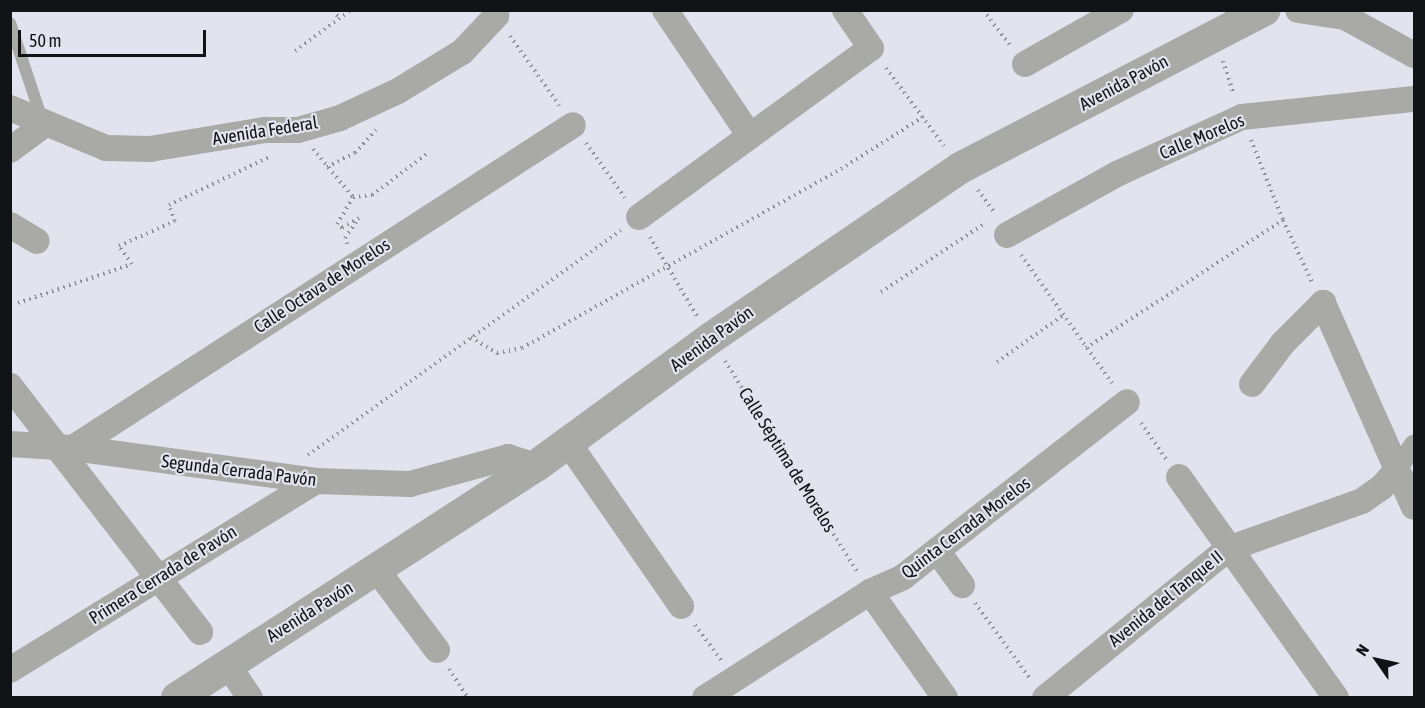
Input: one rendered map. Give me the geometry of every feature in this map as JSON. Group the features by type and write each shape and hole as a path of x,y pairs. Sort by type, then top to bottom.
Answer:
{"street":[{"path":"665,10 750,136"},
{"path":"639,217 871,48 845,10"},
{"path":"1026,64 1121,10"},
{"name":"Avenida Pavón","path":"177,698 569,444 711,339 960,168 1264,10"},
{"path":"1299,10 1345,16 1414,55"},
{"name":"Avenida Federal","path":"10,108 44,125 106,148 150,149 265,130 298,130 340,118 398,91 462,52 496,16"},
{"name":"Calle Morelos","path":"1002,225 1242,117 1414,99"},
{"path":"10,150 44,125"},
{"name":"Calle Octava de Morelos","path":"67,447 573,125"},
{"path":"10,225 38,242"},
{"path":"1252,384 1284,343 1323,303 1414,507"},
{"path":"10,386 67,447 200,632"},
{"name":"Quinta Cerrada Morelos","path":"705,698 870,592 903,577 938,552 1127,402"},
{"name":"Segunda Cerrada Pavón","path":"10,444 67,447 276,478 316,481 410,484 508,457 536,466"},
{"path":"569,444 681,606"},
{"name":"Avenida del Tanque II","path":"1041,693 1227,549 1362,501 1396,471 1414,444"},
{"path":"1179,477 1227,549 1336,698"},
{"name":"Primera Cerrada de Pavón","path":"10,670 158,575 316,481"},
{"path":"938,552 963,585"},
{"path":"377,570 437,650"},
{"path":"870,592 945,698"}],"lane":[{"path":"10,23 44,125"}],"path":[{"path":"333,10 340,19"},
{"path":"294,51 351,10"},
{"path":"1216,34 1242,117 1283,220 1323,303"},
{"path":"471,337 497,352 522,348 841,169 923,117"},
{"path":"298,130 353,198"},
{"path":"18,303 132,264 119,246 175,220 169,205 294,145 298,130"},
{"path":"353,198 372,195 429,152"},
{"path":"353,198 337,225 342,228 359,218 345,238 347,245 354,249 363,242 370,254"},
{"path":"276,478 639,217"},
{"name":"Calle Séptima de Morelos","path":"639,217 711,339 870,592"},
{"path":"1086,348 1283,220"},
{"path":"881,292 1002,225"},
{"path":"996,362 1062,316"},
{"path":"1127,402 1179,477"},
{"path":"963,585 1041,693"},
{"path":"681,606 736,680"},
{"path":"437,650 468,698"}]}
